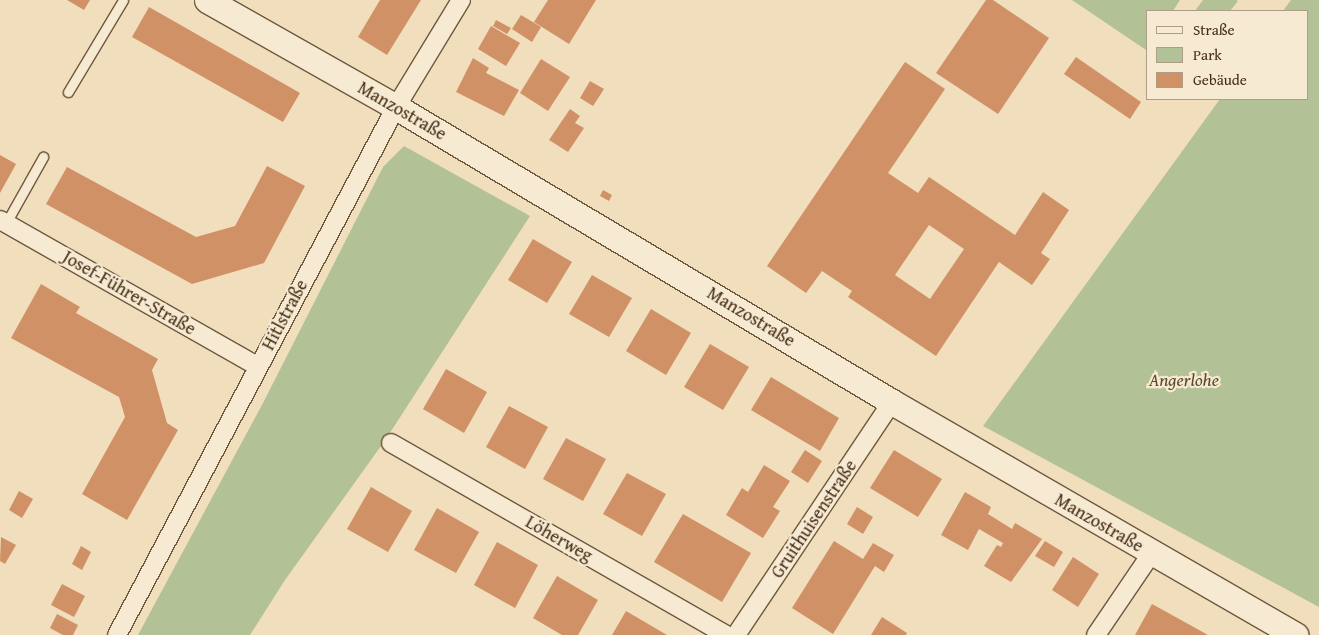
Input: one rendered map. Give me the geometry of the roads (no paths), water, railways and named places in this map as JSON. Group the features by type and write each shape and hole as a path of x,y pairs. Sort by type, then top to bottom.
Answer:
{"street":[{"name":"Manzostraße","path":"207,0 396,107 892,402 1151,554 1295,635"},
{"name":"Hitlstraße","path":"117,635 257,366 396,107 462,0"},
{"name":"Josef-Führer-Straße","path":"3,221 257,366"},
{"name":"Gruithuisenstraße","path":"736,635 892,402"},
{"name":"Löherweg","path":"391,443 726,635"},
{"path":"1096,635 1151,554"}],"lane":[{"path":"68,92 123,0"},
{"path":"3,221 43,157"}],"park label":[{"name":"Angerlohe","path":"1184,380"}]}
